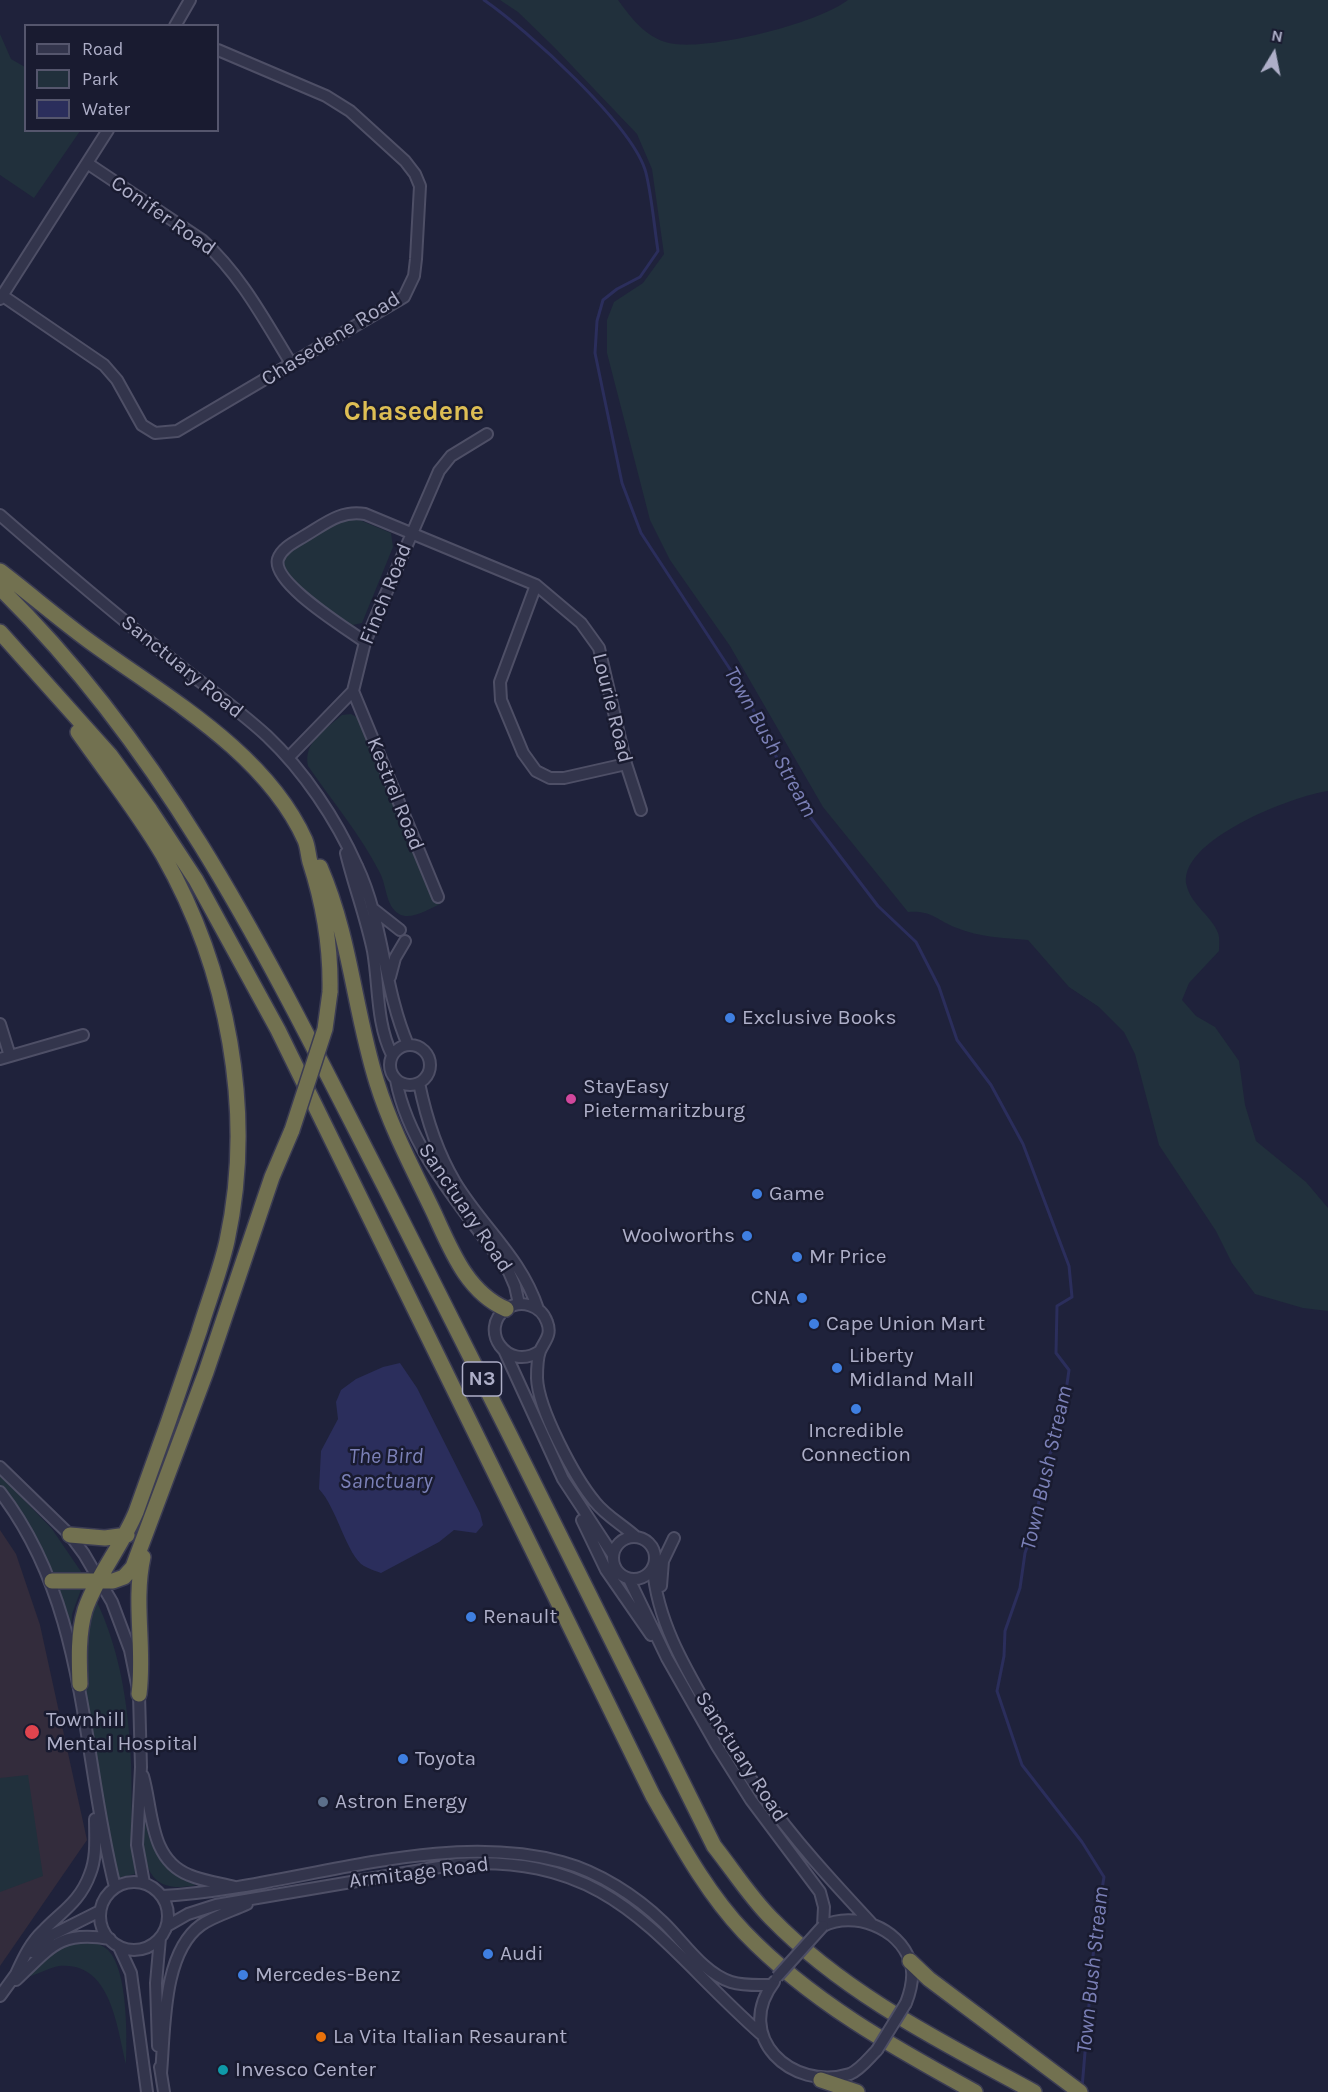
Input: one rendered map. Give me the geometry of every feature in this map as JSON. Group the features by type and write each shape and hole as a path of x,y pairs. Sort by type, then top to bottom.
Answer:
{"highway":[{"path":"0,571 87,640 194,716 236,750 273,791 319,864 343,928 377,1083 393,1126 464,1273 481,1294 512,1307"},
{"name":"N3","path":"0,588 57,647 98,695 169,791 208,853 298,1017 714,1846 769,1917 814,1959 930,2036 1034,2092"},
{"name":"N3","path":"0,632 110,755 150,810 213,910 278,1030 653,1796 690,1860 743,1931 795,1980 845,2017 975,2092"},
{"path":"60,698 73,725 163,855 185,901 221,1002 230,1039 237,1105 237,1166 222,1258 172,1410 126,1535 99,1579 85,1610 81,1630 80,1684"},
{"path":"52,1581 99,1579 113,1581 128,1574 151,1525 272,1178 292,1130 326,1029 330,992 330,948 326,919 305,841"},
{"path":"139,1694 142,1670 139,1581 151,1525"},
{"path":"70,1535 105,1538 126,1535"},
{"path":"910,1960 929,1979 1077,2090"},
{"path":"821,2080 857,2092"}],"street":[{"path":"176,24 190,0"},
{"name":"Chasedene Road","path":"1,298 104,365 117,380 142,425 155,433 177,431 404,297 414,276 420,186 415,174 405,161 350,111 326,96 219,50"},
{"path":"1,298 107,132"},
{"name":"Conifer Road","path":"87,163 202,240 219,255 254,302 292,365"},
{"name":"Finch Road","path":"353,691 365,642 434,480 444,464 487,434"},
{"name":"Lourie Road","path":"365,642 284,580 279,572 278,558 285,548 346,513 365,514 536,585 581,623 599,648 626,764 640,810"},
{"name":"Sanctuary Road","path":"0,515 74,579 246,719 288,758 328,812 362,876 381,936 397,1017 408,1045"},
{"path":"536,585 500,682 501,700 523,753 536,771 550,778 564,778 626,764"},
{"path":"288,758 353,691"},
{"name":"Kestrel Road","path":"353,691 438,897"},
{"name":"Sanctuary Road","path":"342,838 370,937 382,1024 392,1055"},
{"path":"371,908 400,930"},
{"path":"389,981 395,958 405,941"},
{"path":"0,1024 5,1057 83,1035"},
{"path":"408,1045 423,1049 429,1060 429,1073 419,1083 408,1085 396,1080 390,1068 392,1055 408,1045"},
{"name":"Sanctuary Road","path":"396,1080 405,1109 427,1155 509,1272 515,1286 512,1307"},
{"name":"Sanctuary Road","path":"419,1083 436,1144 447,1167 463,1194 527,1279 538,1309"},
{"path":"504,1350 518,1358 534,1355 540,1351 547,1342 549,1326 538,1309 512,1307 498,1318 495,1329 497,1341 504,1350 538,1429 570,1490 606,1570 667,1658"},
{"path":"540,1351 537,1387 548,1417 576,1476 595,1502 636,1537 651,1545 655,1556 653,1568 640,1578 628,1579 618,1572 613,1555 570,1490"},
{"path":"0,1467 70,1535 112,1602 130,1650 139,1694 141,1767 137,1845 144,1883"},
{"path":"0,1492 22,1520 52,1581 80,1684 95,1792 115,1887"},
{"path":"613,1555 621,1541 636,1537"},
{"path":"665,1623 661,1571 674,1538"},
{"name":"Sanctuary Road","path":"653,1568 654,1586 665,1623 686,1671 760,1792 817,1864 871,1923"},
{"name":"Sanctuary Road","path":"628,1579 667,1658 751,1800 820,1892 824,1907 823,1926"},
{"path":"141,1767 155,1836 164,1854 180,1870 189,1875 239,1888"},
{"path":"16,1974 27,1950 43,1930 72,1905 90,1874 95,1855 95,1792"},
{"name":"Armitage Road","path":"162,1896 206,1894 375,1862 457,1852 487,1851 540,1857 565,1863 623,1891 661,1920 717,1974 742,1984 774,1981"},
{"name":"Armitage Road","path":"167,1926 197,1911 457,1864 488,1862 544,1869 594,1887 638,1916 761,2034"},
{"path":"129,1882 144,1883 162,1896 168,1910 167,1926 160,1938 146,1948 137,1950 120,1947 110,1940 102,1926 100,1911 105,1898 115,1887 129,1882"},
{"path":"161,2073 171,1978 185,1942 202,1924 258,1899"},
{"path":"1,1996 33,1951 52,1935 100,1911"},
{"path":"851,1919 871,1923 892,1938 910,1960 912,1984 906,2003 877,2050 861,2068 849,2075 821,2080 802,2076 777,2063 769,2055 761,2034 761,2008 774,1981 823,1926 851,1919"},
{"path":"1,1996 60,1942 79,1935 110,1940"},
{"path":"160,1938 156,1983 164,2092"},
{"path":"120,1947 132,1979 147,2092"}],"shaded area":[{"name":"Townhill Mental Hospital","path":"0,1530 16,1554 40,1625 87,1840 0,1966"}],"green space":[{"path":"500,0 618,0 642,28 657,39 675,44 692,45 738,39 789,26 813,18 848,0 1328,0 1328,791 1290,801 1240,823 1217,837 1199,853 1188,870 1187,887 1193,900 1212,922 1218,933 1219,951 1189,983 1182,1000 1196,1016 1215,1027 1239,1061 1245,1105 1256,1141 1306,1182 1328,1208 1328,1311 1303,1308 1255,1294 1232,1263 1216,1231 1159,1145 1135,1054 1124,1032 1099,1007 1069,987 1028,940 974,933 957,928 929,914 908,912 823,807 730,646 670,560 650,520 607,353 607,320 614,302 643,283 664,254 652,169 637,134 554,47 518,12"},
{"path":"0,34 11,59 24,66 24,132 79,132 34,198 0,175"},
{"path":"350,516 391,533 393,547 362,623 348,626 280,572 286,550"},
{"path":"351,714 360,719 442,903 421,913 404,916 394,910 372,859 308,766 307,758 312,743 322,731 342,715"},
{"path":"0,1475 52,1529 84,1576 56,1576 51,1573 29,1528 0,1486"},
{"path":"82,1587 72,1614 70,1644 57,1589"},
{"path":"93,1594 101,1610 118,1661 129,1732 135,1874 117,1878 89,1729 79,1653"},
{"path":"28,1775 43,1876 0,1892 0,1778"},
{"path":"142,1804 147,1831 157,1854 172,1872 196,1885 177,1887 163,1884 153,1876 144,1852"},
{"path":"69,1940 99,1944 108,1950 115,1960 125,2004 126,2064 109,1999 101,1985 90,1974 76,1967 59,1966 23,1978 33,1965"}],"water":[{"name":"The Bird Sanctuary","path":"400,1363 417,1388 480,1513 483,1525 476,1533 454,1530 439,1542 381,1573 358,1561 319,1489 321,1451 338,1419 336,1402 341,1390 356,1379 383,1367"}],"waterway":[{"name":"Town Bush Stream","path":"484,0 551,55 601,105 622,130 637,153 646,173 658,251 640,277 617,289 603,300 597,321 595,353 622,483 641,533 743,689 798,801 878,906 916,942 939,987 957,1040 991,1085 1023,1144 1069,1266 1072,1297 1057,1306 1056,1353 1069,1370 1065,1398 1057,1415 1053,1448 1044,1465 1036,1522 1025,1553 1020,1588 1005,1631 1004,1656 997,1691 1022,1765 1082,1842 1104,1877 1095,1933 1082,2088"}],"place":[{"name":"Exclusive Books","path":"730,1018"},
{"name":"StayEasy Pietermaritzburg","path":"571,1099"},
{"name":"Game","path":"757,1194"},
{"name":"Woolworths","path":"747,1236"},
{"name":"Mr Price","path":"797,1257"},
{"name":"CNA","path":"802,1298"},
{"name":"Cape Union Mart","path":"814,1324"},
{"name":"Liberty Midland Mall","path":"837,1368"},
{"name":"Incredible Connection","path":"856,1409"},
{"name":"Renault","path":"471,1617"},
{"name":"Townhill Mental Hospital","path":"32,1732"},
{"name":"Toyota","path":"403,1759"},
{"name":"Astron Energy","path":"323,1802"},
{"name":"Audi","path":"488,1954"},
{"name":"Mercedes-Benz","path":"243,1975"},
{"name":"La Vita Italian Resaurant","path":"321,2037"},
{"name":"Invesco Center","path":"223,2070"}],"district":[{"name":"Chasedene","path":"414,412"}]}
